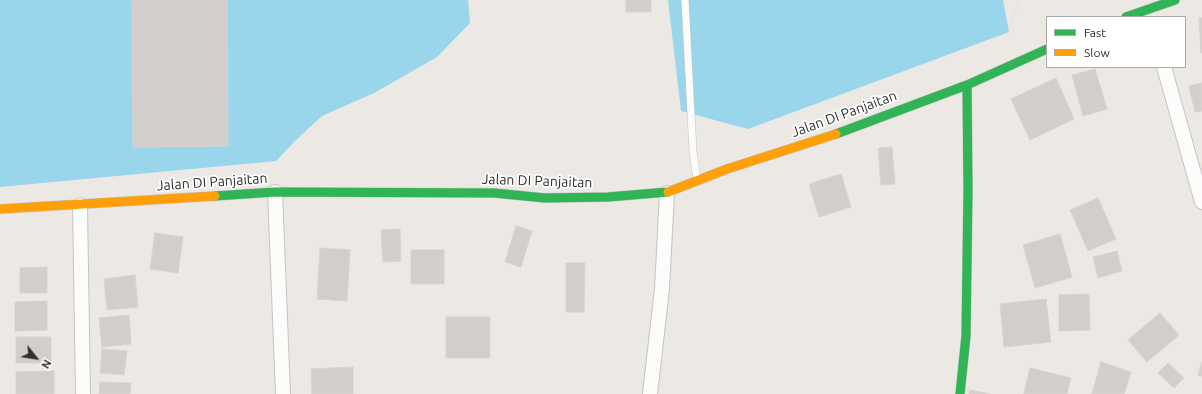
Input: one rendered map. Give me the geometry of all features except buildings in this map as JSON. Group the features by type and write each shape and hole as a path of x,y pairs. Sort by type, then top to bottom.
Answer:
{"main road":[{"path":"1132,16 1148,13 1175,0"},
{"name":"Jalan DI Panjaitan","path":"0,209 275,192 494,193 545,198 608,197 667,193 727,169 835,134 967,85 1046,49"},
{"path":"960,394 966,336 968,191 967,85"}],"street":[{"path":"1164,68 1197,167 1202,202"},
{"path":"275,192 283,394"},
{"path":"650,394 662,289 667,193"},
{"path":"80,205 83,394"}],"lane":[{"path":"685,0 693,152 697,181"}],"water":[{"path":"0,0 468,0 470,23 437,57 374,93 322,116 276,161 0,187"},
{"path":"668,0 1019,0 1009,32 748,129 681,111"}],"pier":[{"path":"1003,0 1019,0 1009,32"}],"traffic: fast":[{"path":"1129,16 1175,0"},
{"path":"836,134 967,85 1046,49"},
{"path":"960,394 966,336 968,191 967,85"},
{"path":"215,196 275,192 494,193 545,198 608,197 668,192"}],"traffic: slow":[{"path":"668,192 727,169 836,134"},
{"path":"0,209 215,196"}]}
